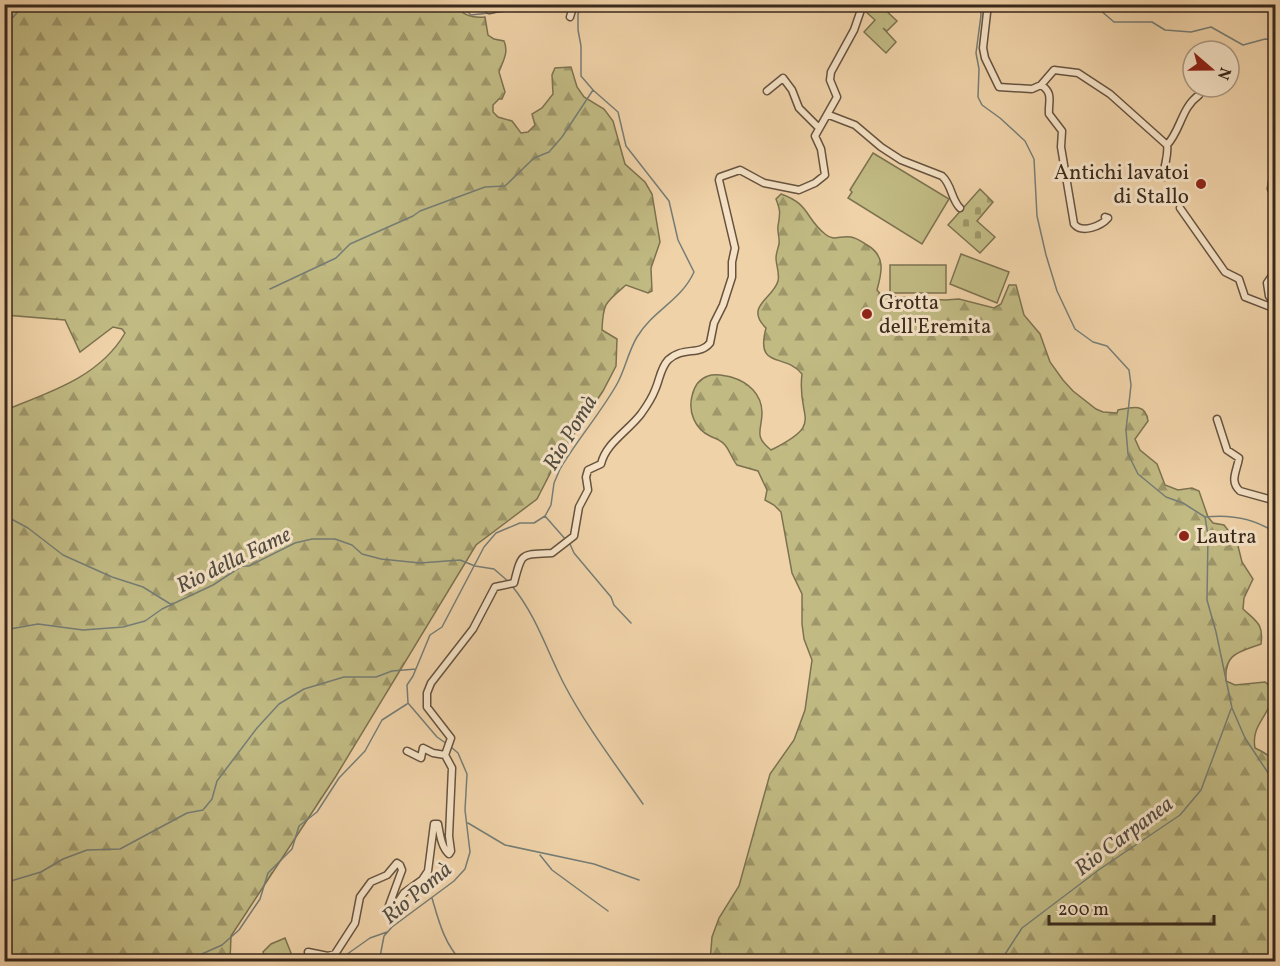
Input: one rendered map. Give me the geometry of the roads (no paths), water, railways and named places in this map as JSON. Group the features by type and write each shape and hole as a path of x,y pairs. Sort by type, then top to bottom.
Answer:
{"street":[{"path":"489,10 517,4"},
{"path":"570,17 574,4"},
{"path":"309,952 328,956 335,954 355,923 360,897 371,882 387,875 395,864 398,864 402,870 387,910 391,913 404,893 422,880 428,871 434,824 438,824 441,842 446,852 449,854 452,851 449,836 452,768 446,753 451,743 450,736 427,707 426,697 431,683 473,629 495,587 514,583 517,566 521,559 540,552 550,554 572,538 575,533 579,507 588,489 586,477 588,470 601,464 608,448 641,413 655,390 661,371 668,360 686,350 704,349 710,344 714,323 730,283 735,248 719,178 740,170 764,183 802,190 826,174 821,149 815,138 837,97 830,80 831,72 854,30 863,4"},
{"path":"988,4 981,44 999,87 1030,89 1041,85 1053,70 1078,73 1116,98 1167,145 1169,153 1164,167 1164,177"},
{"path":"767,91 783,78 792,90 799,108 819,128"},
{"path":"1041,85 1051,96 1049,114 1062,131 1061,147 1074,224 1083,230 1105,222 1108,218 1105,217"},
{"path":"1167,145 1194,99"},
{"path":"829,115 854,124 881,147 901,160 945,178 960,208"},
{"path":"1272,182 1271,189 1275,191"},
{"path":"1180,208 1225,272 1239,279 1245,297 1275,307"},
{"path":"1275,270 1267,283 1269,296 1275,307"},
{"path":"1217,419 1227,450 1239,458 1233,478 1237,490 1275,501"},
{"path":"406,752 421,759 423,748 433,753 446,753"}],"waterway":[{"path":"4,27 25,4"},
{"path":"459,4 471,15 507,11 524,4"},
{"name":"Rio Pomà","path":"447,744 437,737 408,703 407,685 430,635 442,627 484,547 496,533 520,523 534,523 545,516 551,505 554,483 560,469 617,384 637,337 651,320 682,291 694,272 678,240 669,201 626,146 618,112 581,76 578,14 582,4"},
{"path":"980,4 981,15 976,53 979,69 978,97 982,105 1025,141 1034,159 1037,216 1046,255 1057,291 1075,329 1093,342 1107,346 1129,370 1131,385 1126,430 1128,454 1138,474 1166,497 1183,503 1205,517 1208,535 1207,600 1232,708 1245,738 1276,785"},
{"path":"1093,4 1114,22 1152,22 1165,30 1191,32 1211,27 1243,45 1265,39 1276,40"},
{"path":"270,289 336,258 350,244 420,211 485,187 505,186 534,158 549,152 562,137 593,90"},
{"path":"4,515 28,528 63,555 112,577 143,587 172,605"},
{"path":"545,516 566,540"},
{"path":"1205,517 1242,518 1276,533"},
{"name":"Rio della Fame","path":"4,630 38,624 83,630 123,627 145,621 162,609 213,585 242,566 249,566 295,543 312,539 335,539 352,545 362,554 381,559 420,563 460,560 475,566 494,569 509,582"},
{"path":"570,544 574,553 611,597 614,605 631,623"},
{"path":"512,586 535,621 564,684 582,715 643,804"},
{"path":"4,883 41,872 63,859 87,850 120,849 187,813 203,810 212,799 217,781 257,728 279,704 304,689 344,677 376,677 392,671 416,669"},
{"path":"184,962 222,945 239,930 260,899 268,873 292,849 299,826 317,812 339,778 365,751 382,720 407,704"},
{"name":"Rio Carpanea","path":"1000,962 1022,928 1100,869 1180,815 1201,790 1231,709"},
{"name":"Rio Pomà","path":"379,962 384,936 392,927 454,881 465,869 470,852 465,810 467,774 458,753 451,747"},
{"path":"468,823 505,845 594,864 639,880"},
{"path":"540,855 552,870 608,911"},
{"path":"432,898 446,940 462,962"},
{"path":"336,962 370,938 387,932"}],"place":[{"name":"Antichi lavatoi di Stallo","path":"1201,184"},
{"name":"Grotta dell'Eremita","path":"867,314"},
{"name":"Lautra","path":"1184,536"}]}
